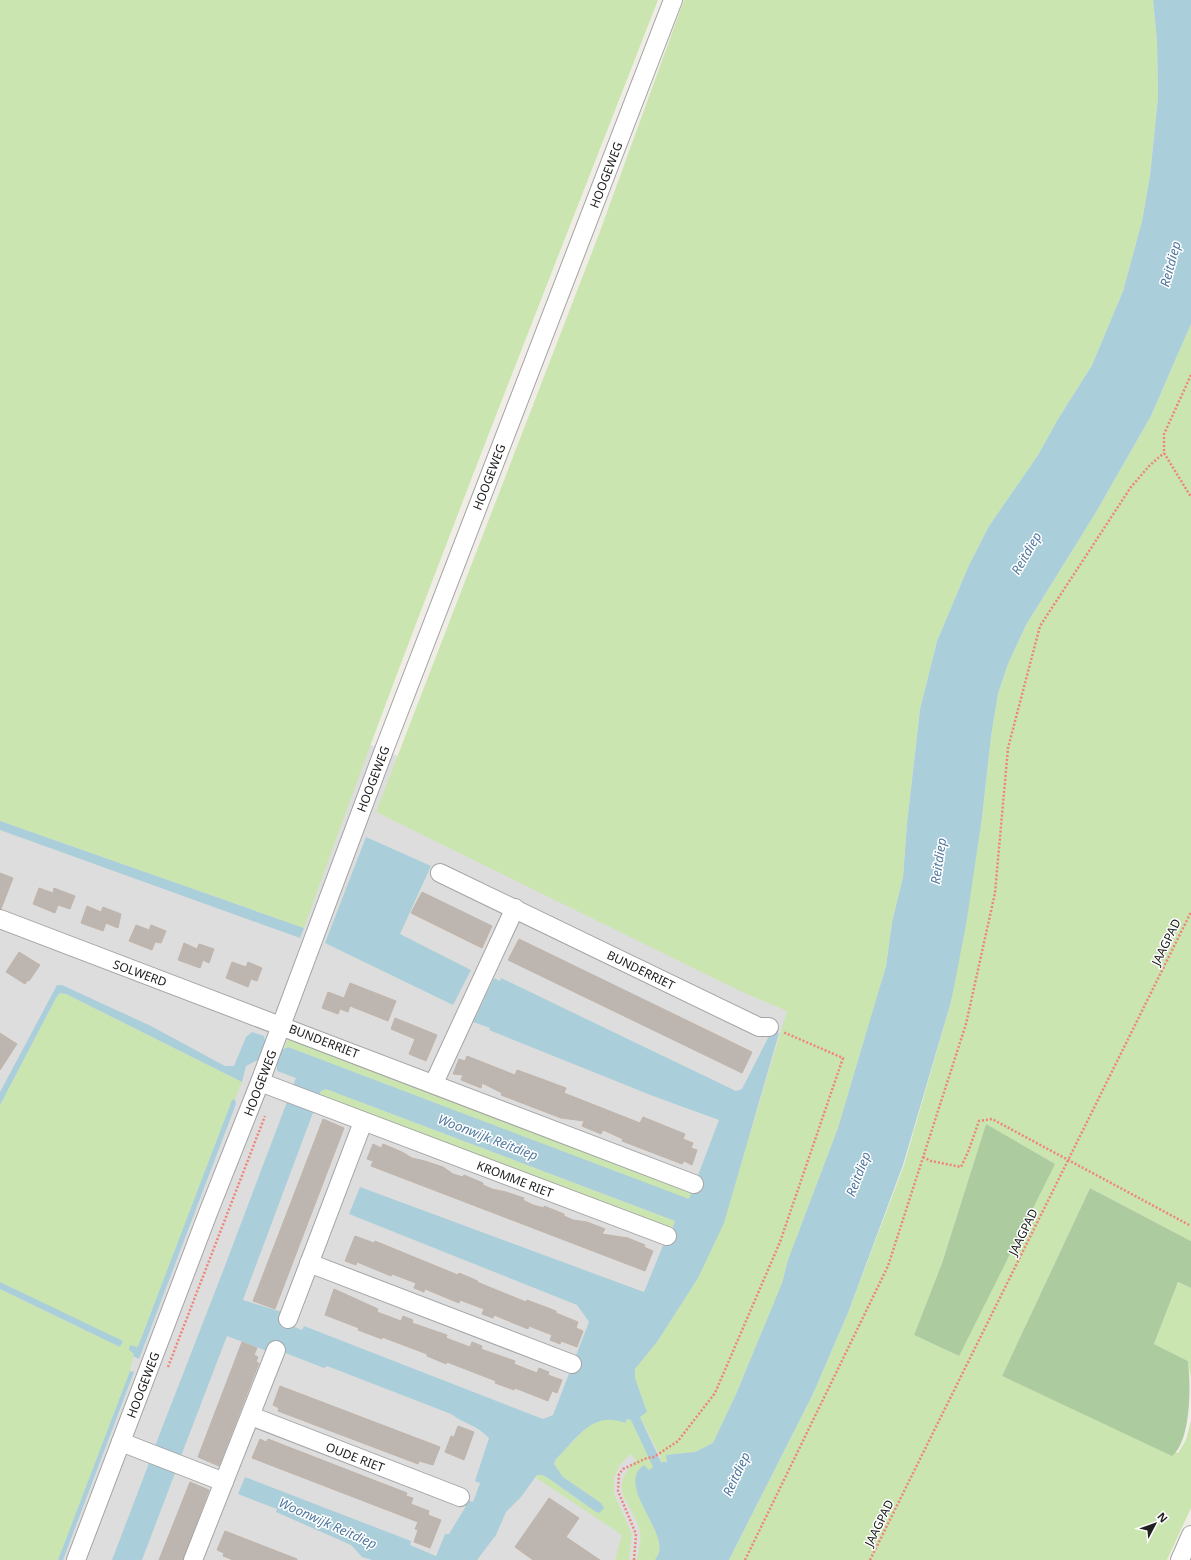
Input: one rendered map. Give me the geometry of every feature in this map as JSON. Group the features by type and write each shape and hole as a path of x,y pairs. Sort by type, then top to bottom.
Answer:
{"street":[{"name":"HOOGEWEG","path":"76,1560 262,1076 384,750 673,0"},
{"name":"BUNDERRIET","path":"440,873 759,1027 769,1027"},
{"path":"434,1083 515,908"},
{"name":"SOLWERD","path":"0,919 115,964 278,1032"},
{"name":"BUNDERRIET","path":"278,1032 434,1083 694,1184"},
{"name":"KROMME RIET","path":"262,1076 283,1090 363,1122 667,1236"},
{"path":"288,1319 363,1122"},
{"path":"309,1263 572,1364"},
{"path":"193,1560 276,1350"},
{"name":"OUDE RIET","path":"251,1416 460,1497"},
{"path":"121,1442 224,1482"},
{"path":"1180,1560 1191,1535"}],"path":[{"path":"1191,375 1164,434 1164,453 1191,497"},
{"path":"745,1560 888,1266 966,1024 995,893 1008,748 1040,626 1131,487 1150,465 1164,453"},
{"name":"JAAGPAD","path":"870,1560 1191,912"},
{"path":"634,1560 636,1534 618,1491 619,1474 623,1469 647,1458 654,1457 678,1441 715,1393 780,1242 843,1058 785,1033"},
{"path":"923,1157 931,1161 961,1167 979,1121 992,1120 1191,1226"}],"shaded area":[{"path":"0,604 384,750 926,999 709,1560 0,1560"}],"green space":[{"path":"0,0 658,0 433,579 304,928 0,821"},
{"path":"684,0 1153,0 1157,42 1158,97 1150,175 1142,221 1123,291 1092,365 1058,419 1038,455 989,526 969,565 937,641 920,709 907,823 903,877 892,922 886,966 838,1128 788,1260 782,1283 737,1392 713,1443 695,1452 667,1455 668,1460 663,1463 640,1416 647,1412 635,1378 635,1369 657,1342 698,1278 751,1131 787,1011 740,991 376,812 599,234"},
{"path":"1191,324 1191,1241 1090,1188 1002,1376 1178,1453 1186,1440 1191,1421 1191,1508 1167,1560 729,1560 813,1394 848,1313 904,1165 951,1002 982,818 991,737 998,694 1008,664 1026,625 1095,514 1151,416","holes":["987,1124 959,1356 914,1335 942,1263"]},
{"path":"60,993 66,994 242,1082 235,1099 232,1100 139,1344 137,1347 131,1345 134,1354 130,1371 58,1560 0,1560 0,1289 120,1347 122,1342 0,1282 0,1105"},
{"path":"289,1036 693,1191 689,1200 288,1047 284,1049"},
{"path":"326,1089 675,1221 671,1231 320,1097 319,1095 321,1091"},
{"path":"986,1124 1055,1164 959,1356 914,1335 942,1263"},
{"path":"1090,1188 1191,1241 1191,1288 1178,1282 1154,1344 1188,1361 1189,1398 1186,1426 1178,1449 1172,1456 1002,1376"},
{"path":"1178,1282 1191,1288 1191,1378 1188,1361 1154,1344"},
{"path":"606,1418 616,1419 625,1423 627,1419 631,1420 653,1467 651,1470 646,1469 636,1475 636,1485 643,1506 657,1535 659,1553 655,1560 637,1560 640,1532 637,1521 622,1489 627,1471 636,1460 630,1454 619,1466 614,1478 614,1494 632,1534 629,1560 615,1560 622,1535 535,1477 537,1475 542,1475 548,1478 596,1512 600,1513 601,1503 563,1477 554,1464 556,1459 589,1425"}],"water":[{"path":"1153,0 1191,0 1191,324 1151,416 1095,514 1026,625 1008,664 998,694 966,925 951,1002 903,1165 848,1313 813,1394 729,1560 655,1560 659,1553 659,1542 638,1495 635,1483 637,1473 644,1465 649,1470 653,1467 631,1420 627,1419 625,1423 613,1420 603,1420 594,1423 578,1435 556,1459 554,1464 563,1477 601,1503 604,1508 599,1513 548,1478 542,1475 537,1475 521,1497 506,1512 496,1535 477,1560 372,1560 362,1557 351,1545 276,1512 277,1509 238,1494 245,1477 411,1541 410,1545 436,1556 445,1534 449,1534 466,1506 463,1504 464,1499 473,1502 480,1483 475,1481 489,1438 480,1430 451,1414 327,1366 324,1368 270,1347 267,1351 227,1336 181,1456 171,1452 165,1469 175,1473 142,1560 112,1560 149,1463 157,1466 163,1450 155,1446 296,1078 277,1071 277,1065 259,1058 246,1066 242,1082 66,994 60,993 0,1105 0,1092 57,985 62,985 151,1026 225,1066 234,1066 246,1037 252,1032 264,1036 265,1041 284,1049 288,1047 689,1199 719,1120 653,1096 489,1030 490,1028 473,1022 494,978 500,981 501,978 736,1091 742,1089 772,1030 779,1033 724,1223 698,1278 657,1342 635,1369 635,1378 647,1412 640,1417 661,1462 667,1462 666,1455 695,1452 713,1443 737,1392 782,1283 788,1260 838,1128 886,966 892,922 903,877 907,823 920,709 937,641 969,565 989,526 1038,455 1058,419 1092,365 1123,291 1142,221 1150,175 1158,97 1157,42","holes":["326,1089 675,1221 667,1244 664,1243 644,1292 360,1187 349,1214 577,1305 589,1322 553,1415 543,1419 304,1326 302,1330 279,1321 282,1312 243,1300 314,1110 308,1091 319,1095 321,1091"]},
{"path":"0,821 304,928 300,938 0,830"},
{"path":"366,837 431,866 400,934 471,970 453,1005 325,943"},
{"path":"235,1099 236,1104 139,1359 133,1356 134,1354 129,1350 130,1345 137,1347 139,1344 232,1100"},
{"path":"0,1282 123,1341 120,1347 0,1289"},
{"path":"130,1371 134,1372 63,1560 58,1560"}],"building":[{"path":"0,873 13,878 1,909 0,909"},
{"path":"39,888 53,893 54,888 75,896 70,909 58,905 55,913 33,904"},
{"path":"422,892 492,926 482,948 411,913"},
{"path":"87,906 101,912 103,907 121,914 118,928 106,923 103,931 81,923"},
{"path":"136,925 149,930 151,925 166,931 161,943 155,942 152,950 129,941"},
{"path":"519,939 752,1052 742,1073 508,960"},
{"path":"184,943 197,949 199,944 214,949 209,963 203,960 200,968 178,960"},
{"path":"19,952 40,965 29,981 28,980 25,984 6,972"},
{"path":"232,962 246,967 248,962 262,968 257,981 251,979 248,987 226,978"},
{"path":"350,983 396,1001 388,1021 350,1006 348,1012 340,1009 338,1014 322,1008 328,992 344,998"},
{"path":"395,1018 437,1035 426,1061 409,1054 415,1039 391,1029"},
{"path":"0,1033 17,1044 0,1070"},
{"path":"467,1056 515,1075 517,1070 566,1088 564,1093 640,1123 643,1117 685,1134 683,1139 693,1143 691,1148 697,1150 692,1165 684,1161 682,1164 622,1141 623,1139 603,1130 601,1134 582,1126 584,1121 561,1118 501,1095 502,1093 482,1083 481,1088 461,1080 463,1075 453,1074 459,1059 465,1061"},
{"path":"323,1119 344,1128 275,1309 253,1301"},
{"path":"373,1144 381,1148 383,1144 412,1158 443,1167 453,1174 463,1177 464,1175 483,1183 483,1185 492,1189 524,1198 523,1200 533,1205 544,1208 544,1206 564,1214 564,1216 573,1220 587,1222 605,1229 602,1234 628,1238 645,1245 644,1247 653,1251 645,1271 371,1166 373,1161 367,1159"},
{"path":"355,1236 374,1243 375,1241 458,1275 459,1273 526,1302 527,1300 556,1311 556,1313 578,1322 576,1328 583,1331 577,1347 561,1341 560,1344 550,1340 552,1335 529,1326 528,1329 494,1315 493,1318 482,1314 484,1309 460,1300 459,1303 425,1289 424,1292 414,1288 416,1283 392,1274 391,1276 357,1262 356,1265 345,1261"},
{"path":"334,1289 378,1309 377,1312 401,1321 403,1316 413,1320 412,1323 447,1335 446,1338 470,1347 472,1342 482,1346 481,1349 515,1361 514,1364 537,1373 539,1368 549,1372 548,1375 562,1380 557,1393 552,1391 548,1401 515,1388 514,1390 495,1383 496,1381 447,1362 446,1364 427,1356 427,1354 382,1337 382,1339 358,1330 359,1328 325,1315"},
{"path":"242,1342 257,1348 254,1355 258,1357 256,1362 259,1363 219,1466 198,1457"},
{"path":"280,1386 440,1447 433,1465 419,1461 418,1464 278,1411 279,1408 273,1405"},
{"path":"458,1426 474,1432 464,1460 445,1452 451,1436 454,1437"},
{"path":"260,1439 266,1442 268,1439 407,1493 406,1496 413,1498 411,1504 429,1511 428,1515 441,1520 430,1548 414,1542 418,1530 415,1529 418,1522 252,1458"},
{"path":"190,1482 209,1490 183,1560 159,1560"},
{"path":"549,1498 579,1518 566,1537 600,1560 533,1560 515,1547"},
{"path":"225,1531 297,1560 233,1560 223,1556 224,1553 217,1550"}],"water label":[{"name":"Reitdiep","path":"1170,264"},
{"name":"Reitdiep","path":"1026,553"},
{"name":"Reitdiep","path":"938,861"},
{"name":"Woonwijk Reitdiep","path":"488,1137"},
{"name":"Reitdiep","path":"858,1174"},
{"name":"Reitdiep","path":"736,1474"},
{"name":"Woonwijk Reitdiep","path":"328,1523"}]}
